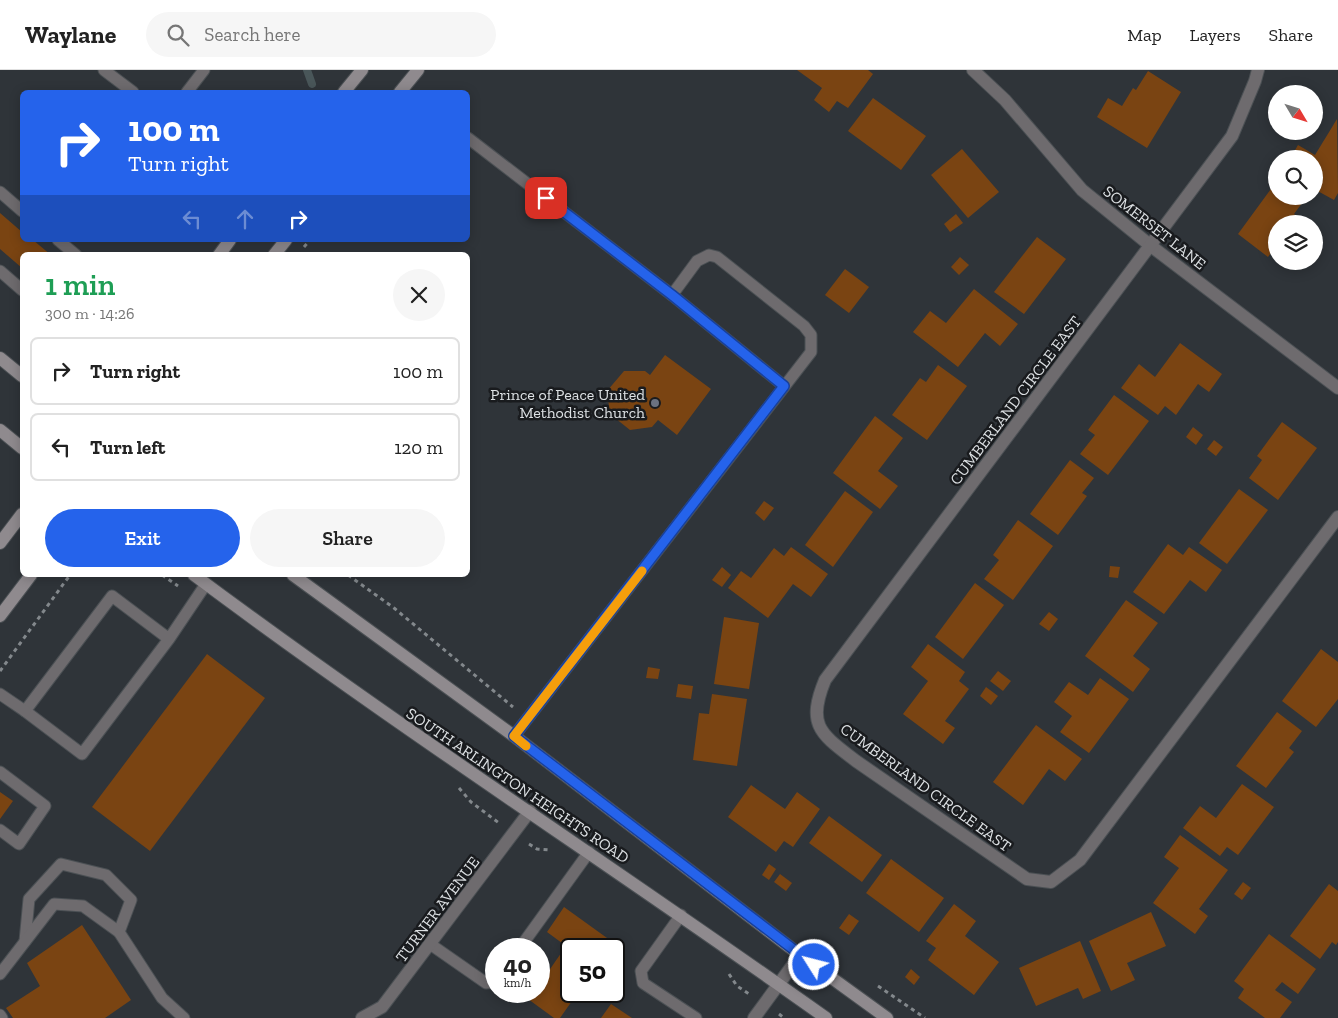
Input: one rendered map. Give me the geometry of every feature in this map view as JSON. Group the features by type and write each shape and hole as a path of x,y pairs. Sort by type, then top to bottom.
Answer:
{"main road":[{"path":"346,90 362,70"},
{"path":"404,90 418,70"},
{"path":"276,252 284,242"},
{"path":"0,358 20,374"},
{"path":"0,430 20,446"},
{"path":"0,543 20,517"},
{"path":"0,616 29,577"},
{"name":"SOUTH ARLINGTON HEIGHTS ROAD","path":"197,577 413,733 681,915 826,1018"},
{"name":"SOUTH ARLINGTON HEIGHTS ROAD","path":"296,577 514,736 800,955 887,1018"}],"street":[{"name":"SOMERSET LANE","path":"973,70 1004,100 1082,190 1151,246 1338,388"},
{"name":"CUMBERLAND CIRCLE EAST","path":"1258,70 1232,136 825,680 817,700 816,716 821,730 856,761 1027,879 1051,882 1080,860 1338,517"},
{"name":"TURNER AVENUE","path":"362,1018 382,1007 530,812"},
{"path":"754,1018 800,955"}],"lane":[{"path":"104,70 130,90"},
{"path":"189,90 204,70"},
{"path":"470,140 672,295 784,386"},
{"path":"0,192 20,209"},
{"path":"60,242 72,252"},
{"path":"514,736 811,352 812,335 804,326 716,257 708,255 697,261 672,295"},
{"path":"0,271 20,288"},
{"path":"0,694 82,754 169,639 206,584"},
{"path":"25,711 112,596 169,639"},
{"path":"0,772 45,806 20,844 0,830"},
{"path":"528,938 589,852"},
{"path":"25,942 29,900 61,864 106,874 131,900 119,932"},
{"path":"0,974 54,904 83,906 119,932 162,998 184,1018"},
{"path":"681,915 641,971 643,983 696,1018"},
{"path":"430,944 485,982"}],"path":[{"path":"0,671 66,577"},
{"path":"351,577 394,608 527,720"},
{"path":"871,982 925,1018"}],"building":[{"path":"797,70 868,70 873,74 848,108 837,101 829,112 814,100 822,88"},
{"path":"1148,71 1181,92 1147,148 1097,117 1108,98 1122,106 1133,88 1136,90"},
{"path":"873,98 926,136 901,170 848,131"},
{"path":"1337,119 1338,193 1334,200 1323,194 1323,150 1318,150"},
{"path":"1298,145 1306,150 1295,150"},
{"path":"962,149 999,192 968,218 931,175"},
{"path":"1268,193 1268,205 1301,205 1294,214 1295,215 1268,215 1268,257 1238,234"},
{"path":"0,213 20,230 20,242 35,242 47,252 20,252 20,266 0,249"},
{"path":"956,214 963,223 950,232 944,224"},
{"path":"1037,237 1066,259 1024,314 994,292"},
{"path":"960,257 969,265 959,275 951,267"},
{"path":"845,269 869,287 849,313 825,295"},
{"path":"974,289 1018,324 1000,346 985,333 958,367 913,332 930,311 946,323"},
{"path":"1180,343 1222,374 1209,392 1198,384 1176,415 1165,406 1158,415 1121,388 1139,364 1155,377"},
{"name":"Prince of Peace United Methodist Church","path":"665,355 711,389 677,435 658,420 652,427 630,430 610,414 607,391 624,371 645,371 650,375"},
{"path":"938,365 967,386 927,440 892,415 920,378 926,382"},
{"path":"1114,395 1149,421 1108,475 1080,454 1095,435 1088,430"},
{"path":"875,416 903,438 878,471 898,486 880,509 833,473"},
{"path":"1282,422 1317,448 1278,500 1249,478 1262,460 1257,456"},
{"path":"1193,427 1203,435 1196,445 1186,437"},
{"path":"1214,440 1223,447 1216,456 1207,449"},
{"path":"1070,460 1094,478 1082,493 1087,496 1058,535 1030,514"},
{"path":"1239,489 1268,510 1227,564 1199,543"},
{"path":"845,491 873,512 833,567 805,545"},
{"path":"764,501 774,508 764,521 755,513"},
{"path":"1018,520 1053,546 1013,600 984,579 999,560 993,555"},
{"path":"1168,544 1183,555 1189,547 1222,570 1206,592 1190,580 1164,614 1133,592"},
{"path":"791,547 828,574 811,597 793,584 768,618 728,588 741,571 751,578 774,548 784,556"},
{"path":"1110,566 1120,567 1118,578 1109,577"},
{"path":"722,567 731,575 722,587 712,580"},
{"path":"975,583 1004,605 963,659 935,637"},
{"path":"1126,600 1158,623 1133,656 1150,669 1133,692 1085,656"},
{"path":"1049,612 1058,619 1049,631 1039,624"},
{"path":"724,617 759,623 749,689 714,684"},
{"path":"928,644 965,672 959,681 969,689 945,721 955,728 943,744 903,714 928,681 911,667"},
{"path":"1321,649 1338,662 1338,699 1316,727 1282,701"},
{"path":"207,654 265,698 150,851 92,807"},
{"path":"648,667 660,669 658,679 646,678"},
{"path":"998,671 1011,681 1003,691 990,681"},
{"path":"1100,678 1129,699 1089,753 1060,732 1072,716 1054,702 1069,682 1088,695"},
{"path":"678,684 693,686 691,699 676,697"},
{"path":"986,687 998,696 991,705 980,696"},
{"path":"712,694 747,699 737,766 693,760 699,713 709,714"},
{"path":"1277,712 1302,731 1289,748 1294,752 1266,788 1236,766"},
{"path":"1036,725 1082,759 1065,781 1049,769 1023,805 993,782"},
{"path":"1242,784 1274,807 1238,855 1227,847 1220,856 1183,828 1200,806 1216,818"},
{"path":"751,785 785,809 797,792 820,809 793,847 784,841 776,852 728,817"},
{"path":"0,792 13,801 0,819"},
{"path":"829,816 882,855 862,882 809,843"},
{"path":"1180,835 1228,870 1199,909 1208,916 1195,934 1153,903 1179,868 1164,857"},
{"path":"891,859 944,898 919,932 866,893"},
{"path":"769,864 776,869 769,880 762,875"},
{"path":"780,874 792,883 786,891 774,882"},
{"path":"1243,882 1251,888 1242,900 1234,894"},
{"path":"1329,884 1338,891 1338,942 1336,945 1332,942 1320,959 1290,936"},
{"path":"954,904 976,921 965,936 999,962 974,995 928,960 936,948 926,941"},
{"path":"564,907 607,938 560,938 560,942 547,932"},
{"path":"1151,912 1166,946 1127,963 1135,980 1111,991 1089,941"},
{"path":"849,914 859,921 849,935 839,928"},
{"path":"82,925 131,1000 105,1018 13,1018 6,1008 40,986 27,963"},
{"path":"1269,934 1316,969 1298,994 1282,982 1275,990 1292,1002 1280,1018 1265,1018 1238,998 1244,989 1234,981"},
{"path":"1080,941 1101,991 1083,999 1078,988 1036,1006 1019,968"},
{"path":"560,955 560,1003 571,1003 560,1018 554,1018 533,1003 550,1003 550,969"},
{"path":"911,969 920,977 914,985 905,977"},
{"path":"611,1004 632,1018 601,1018"}],"waterway":[{"path":"307,70 312,84"}],"slow traffic":[{"path":"526,746 514,736 642,571"}],"place":[{"name":"Prince of Peace United Methodist Church","path":"655,403"}],"route":[{"path":"546,198 672,295 784,386 514,736 814,965"}]}
